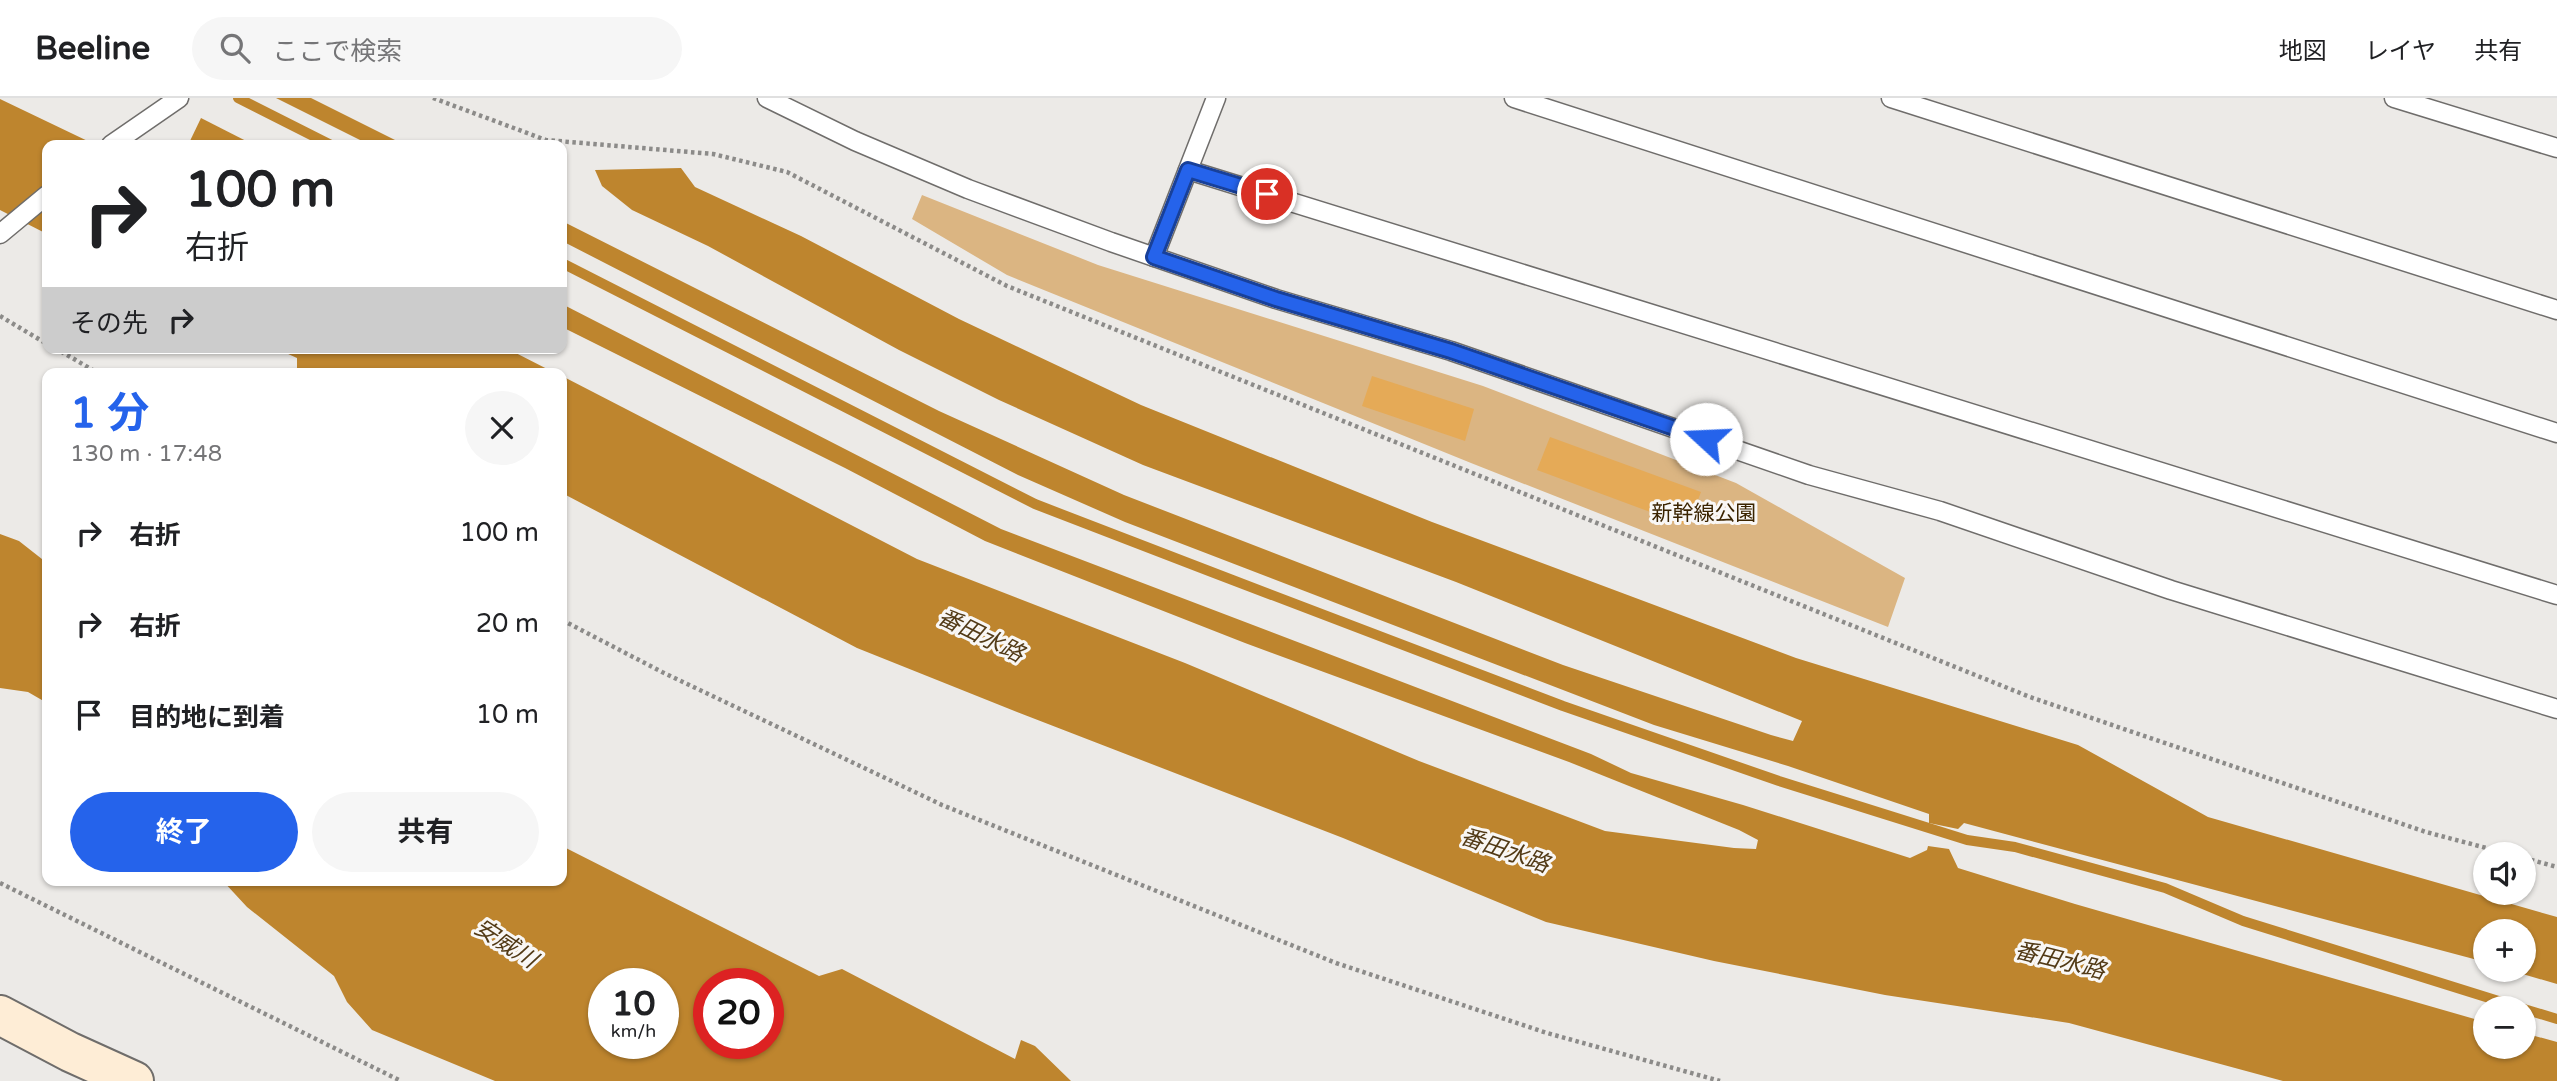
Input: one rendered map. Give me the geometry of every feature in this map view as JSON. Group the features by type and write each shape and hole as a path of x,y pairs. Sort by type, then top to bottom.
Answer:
{"street":[{"path":"0,1015 70,1052 134,1081"}],"lane":[{"path":"118,140 179,98"},
{"path":"767,98 855,141 968,189 1276,299 1451,351 1809,475 1940,511 2171,590 2557,709"},
{"path":"1154,257 1216,98"},
{"path":"1514,98 2557,433"},
{"path":"1891,98 2557,310"},
{"path":"2394,98 2557,148"},
{"path":"1188,170 2557,595"},
{"path":"0,234 42,199"}],"path":[{"path":"433,98 546,140"},
{"path":"567,142 713,154 787,172 1007,286 2030,697 2426,832 2473,844"},
{"path":"0,316 42,341"},
{"path":"65,354 89,368"},
{"path":"567,623 663,672 942,805 1323,958 1547,1033 1720,1081"},
{"path":"2536,861 2557,867"},
{"path":"0,883 401,1081"}],"green space":[{"name":"新幹線公園","path":"922,195 1098,265 1483,386 1736,483 1905,578 1888,627 1471,463 1007,275 912,219"}],"water":[{"path":"276,98 311,98 395,140 360,140"},
{"path":"0,99 86,140 42,140 42,231 0,210"},
{"path":"201,118 244,140 190,140"},
{"path":"681,168 695,187 801,236 959,319 1141,405 1432,522 1796,658 2078,745 2208,817 2473,893 2473,905 2515,905 2557,917 2557,984 2536,978 2536,919 2473,919 2473,959 1964,823 1958,829 1929,823 1929,814 1788,766 1654,725 1125,522 1018,475 567,244 567,224 939,411 1124,495 1563,665 1771,735 1793,741 1802,721 1456,582 1143,465 999,400 899,350 708,246 632,210 602,186 595,170"},
{"name":"番田水路","path":"567,307 1001,529 1591,754 1631,773 1910,858 1927,850 1928,846 1949,849 1958,868 2473,1019 2473,1059 2536,1059 2536,1036 2557,1042 2557,1081 2283,1081 2069,1023 1885,995 1714,961 1546,922 1343,838 857,648 567,496 567,379 917,559 1185,663 1419,761 1605,831 1756,849 1758,840 1739,830 1569,762 1245,643 985,541 567,329"},
{"path":"288,354 518,354 545,368 297,368 297,358"},
{"path":"0,534 19,541 42,559 42,700 28,692 0,688"},
{"name":"安威川","path":"567,849 819,976 842,969 1015,1059 1021,1040 1035,1046 1071,1081 495,1081 372,1030 347,1002 334,976 247,907 228,886 567,886"}],"building":[{"path":"1372,376 1474,409 1465,441 1362,406"},
{"path":"1550,437 1701,492 1688,526 1537,470"}],"waterway":[{"path":"238,98 321,140"},
{"path":"567,266 1035,504 1563,706 1779,781 1967,840 2015,847 2165,888 2243,921 2483,996"},
{"path":"2536,1013 2557,1019"}],"route":[{"path":"1267,194 1188,170 1154,257 1276,299 1451,351 1706,439"}]}
